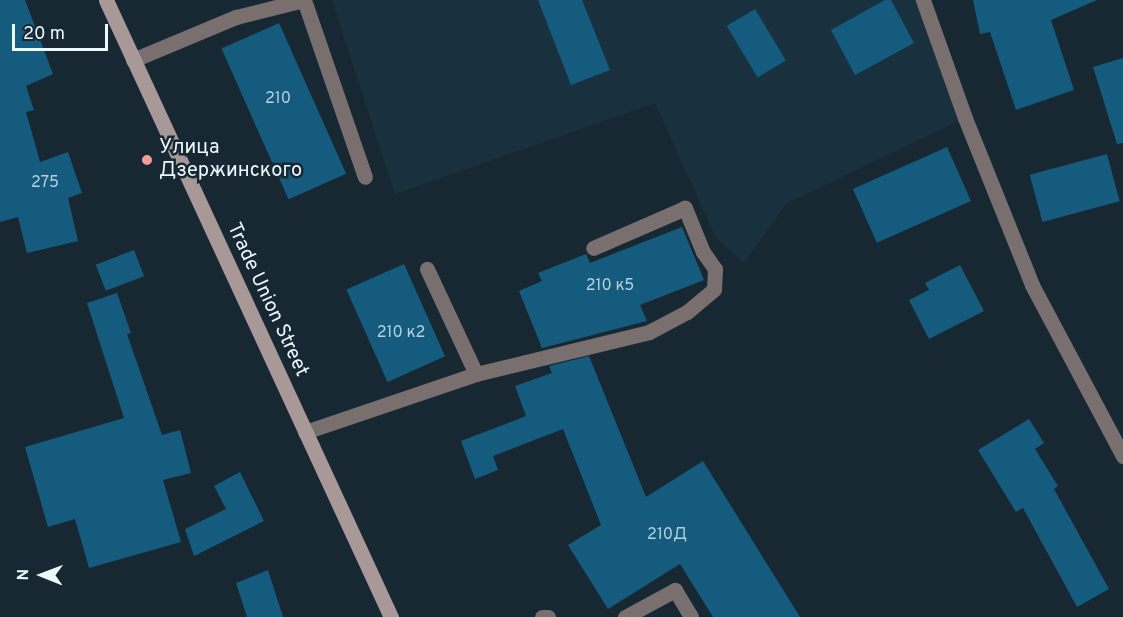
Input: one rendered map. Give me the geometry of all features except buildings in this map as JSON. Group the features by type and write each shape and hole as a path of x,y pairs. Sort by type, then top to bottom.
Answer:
{"street":[{"name":"Trade Union Street","path":"106,0 391,617"}],"lane":[{"path":"133,60 236,17 304,0 365,177"},
{"path":"923,0 965,118 1032,285 1123,456"},
{"path":"305,432 476,374 649,332 687,312 714,289 715,269 703,252 685,208 593,248"},
{"path":"427,269 476,374"},
{"path":"625,617 675,590 691,617"},
{"path":"542,617 548,617"}],"shaded area":[{"path":"332,0 923,0 965,118 787,203 744,263 716,238 655,103 395,194"}],"place":[{"name":"Улица Дзержинского","path":"147,160"}]}
